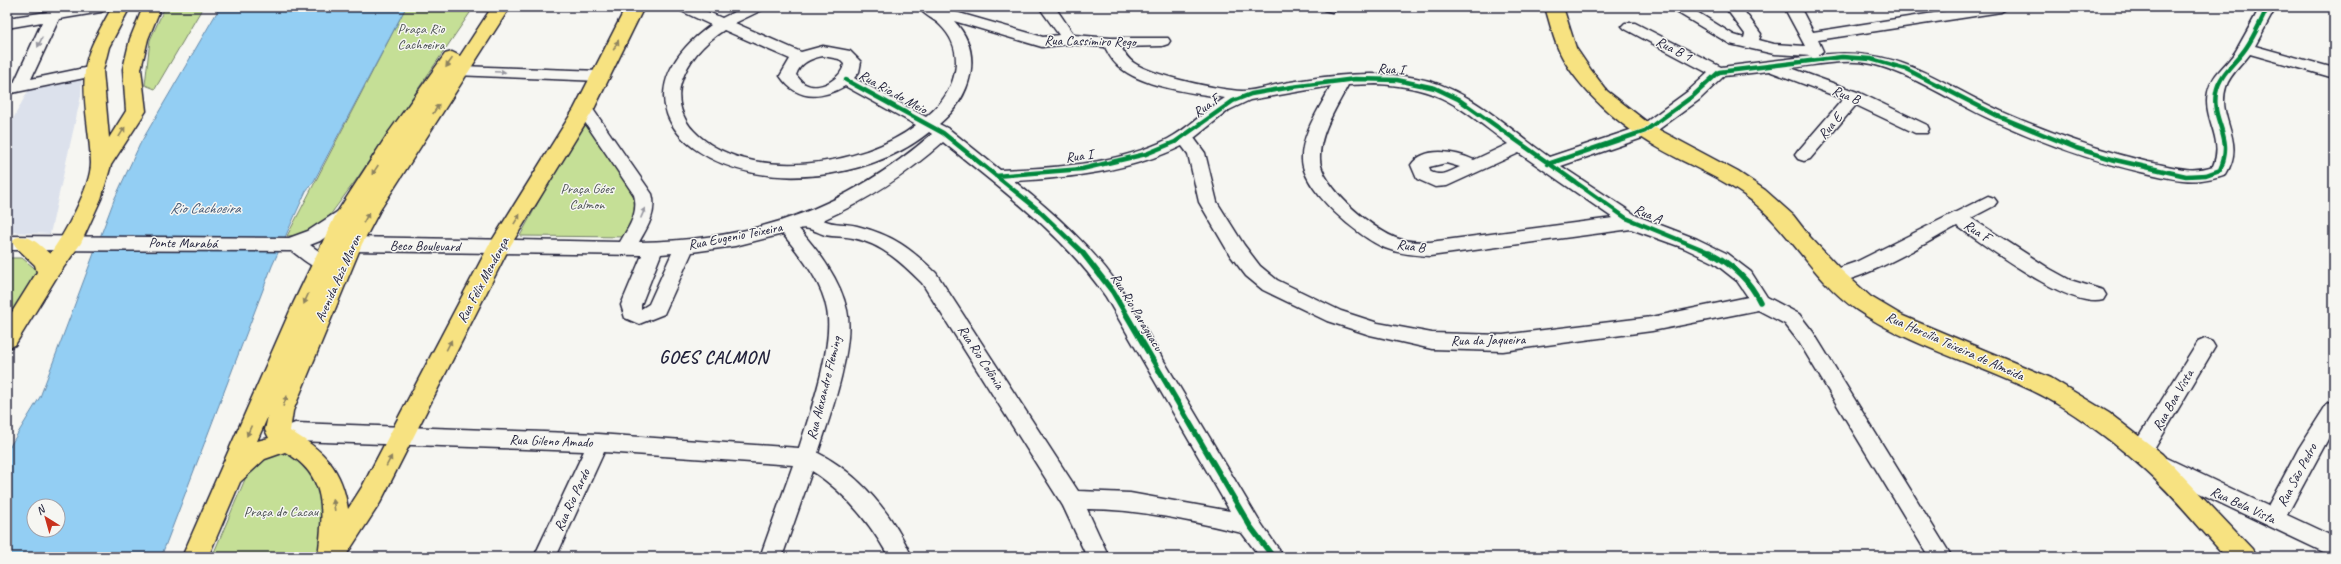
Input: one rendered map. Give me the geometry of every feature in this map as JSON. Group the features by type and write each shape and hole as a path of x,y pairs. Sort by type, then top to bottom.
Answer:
{"main road":[{"path":"101,165 94,71 100,47 113,8 125,15 133,14 152,7"},
{"path":"7,339 48,272 70,243 91,199 101,165 136,111 132,70 139,39 152,7"},
{"name":"Avenida Aziz Maron","path":"195,557 322,263 346,214 396,137 486,7"},
{"name":"Avenida Aziz Maron","path":"290,437 280,438 277,430 281,411 351,244 371,208 501,7"},
{"name":"Rua Félix Mendonça","path":"332,555 371,495 499,247 584,109 635,7"},
{"name":"Rua Hercília Teixeira de Almeida","path":"1554,7 1567,48 1584,74 1600,94 1645,131 1731,177 1758,195 1786,220 1802,242 1834,276 1863,303 1895,322 2043,385 2100,420 2147,456 2243,557"},
{"path":"100,47 124,33 134,33 139,39"},
{"path":"15,243 44,261 48,272"},
{"path":"225,485 241,466 256,452 290,437 323,472 332,488 336,518 332,555"}],"street":[{"path":"684,7 724,23 801,58"},
{"name":"Rua Cassimiro Rego","path":"757,7 724,23 701,39 684,58 674,78 671,98 675,118 688,136 708,151 734,162 766,169 801,170 837,165 872,156 936,129 962,82 965,60 960,40 947,22 926,7"},
{"name":"Rua Cassimiro Rego","path":"926,7 1042,42 1069,39 1111,43 1162,41"},
{"path":"1047,7 1069,39"},
{"path":"1676,7 1694,15 1729,38 1738,42 1750,42 1761,47 1776,50 1815,49 1842,57 1871,59 1887,62 1906,69 2037,134 2115,160 2186,176 2206,175 2220,170 2227,158 2226,141 2216,96 2220,78 2245,48 2268,7"},
{"path":"1733,7 1753,34 1750,42"},
{"path":"1792,7 1815,49"},
{"path":"1548,164 1645,131 1693,96 1719,72 1770,66 1815,49 1980,9 2001,7"},
{"path":"7,23 55,11 113,8"},
{"path":"14,88 55,11"},
{"name":"Rua B 1","path":"1630,26 1719,72"},
{"name":"Rua F","path":"1111,43 1119,59 1131,69 1151,76 1243,96"},
{"path":"2245,48 2334,73"},
{"path":"823,51 844,54 853,66 852,73 846,80 838,85 822,90 806,90 797,87 791,82 788,76 789,70 801,58 823,51"},
{"name":"Rua B","path":"1770,66 1854,97 1921,129"},
{"path":"14,88 94,71"},
{"path":"461,71 600,76"},
{"name":"Rua Rio do Meio","path":"846,80 936,129"},
{"name":"Rua I","path":"1243,96 1293,86 1341,82 1405,80 1434,87 1458,98 1521,145"},
{"name":"Rua B","path":"1341,82 1319,128 1312,150 1312,168 1321,184 1346,211 1389,243 1407,248 1430,249 1633,222"},
{"name":"Rua F","path":"1184,137 1213,113 1243,96"},
{"name":"Rua E","path":"1804,155 1854,97"},
{"path":"584,109 643,194 646,203 646,210 626,248"},
{"name":"Rua Rio Paraguacu","path":"936,129 996,176 1068,236 1094,265 1113,292 1250,526 1273,557"},
{"name":"Rua Eugenio Teixeira","path":"499,247 654,248 685,246 734,239 787,227 808,221 870,192 898,172 936,129"},
{"name":"Rua I","path":"996,176 1031,175 1110,163 1138,157 1165,147 1184,137"},
{"name":"Rua da Jaqueira","path":"1184,137 1196,153 1208,202 1233,243 1253,271 1270,285 1334,316 1377,330 1432,341 1475,344 1503,343 1652,324 1760,302"},
{"path":"1472,166 1521,145"},
{"name":"Rua A","path":"1521,145 1633,222 1686,242 1726,262 1745,276 1756,291 1760,302"},
{"path":"1959,219 1988,202"},
{"name":"Ponte Marabá","path":"15,243 97,242 293,244 323,231 346,214"},
{"name":"Rua F","path":"1834,276 1863,267 1959,219 2043,274 2064,285 2096,295"},
{"name":"Rua Rio Colônia","path":"808,221 827,229 855,232 888,243 911,260 928,278 973,344 1072,501 1098,557"},
{"name":"Rua Alexandre Fleming","path":"771,557 826,394 838,336 837,309 814,261 787,227"},
{"path":"293,244 322,263"},
{"name":"Beco Boulevard","path":"351,244 499,247"},
{"path":"654,248 631,305 632,313 639,316 648,314 657,309 685,246"},
{"path":"1760,302 1792,319 1806,337 1941,557"},
{"name":"Rua Boa Vista","path":"2147,456 2205,346"},
{"name":"Rua São Pedro","path":"2273,520 2307,454 2334,410"},
{"name":"Rua Gileno Amado","path":"290,437 403,435 598,443 806,457"},
{"name":"Rua Rio Pardo","path":"545,557 598,443"},
{"name":"Rua Bela Vista","path":"2147,456 2273,520 2334,548"},
{"path":"806,457 820,463 858,497 875,516 901,557"},
{"path":"1072,501 1094,498 1126,501 1229,520 1250,526"}],"shaded area":[{"path":"82,79 81,96 50,234 7,232 7,130 30,87"}],"green space":[{"path":"165,7 203,7 155,89 145,85 150,40"},
{"name":"Praça Rio Cachoeira","path":"406,7 474,7 356,180 316,234 287,236"},
{"name":"Praça Góes Calmon","path":"583,119 645,212 635,237 520,236"},
{"path":"7,258 22,258 38,271 7,323"},
{"name":"Praça do Cacau","path":"272,453 295,455 324,491 325,557 212,557 246,477 255,464"}],"water":[{"name":"Rio Cachoeira","path":"220,7 406,7 314,181 306,191 272,266 161,557 7,557 7,451 40,397 114,200 140,144"}],"cycle path":[{"path":"1548,164 1645,131 1693,96 1719,72 1842,57 1871,59 1906,69 1998,116 2076,148 2115,160 2186,176 2206,175 2220,170 2225,159 2225,139 2215,103 2218,86 2224,74 2246,48 2268,7"},
{"path":"996,176 1037,174 1082,169 1126,160 1146,154 1175,142 1223,106 1251,94 1355,79 1397,80 1417,83 1447,93 1469,106 1520,145 1630,220 1644,227 1706,250 1733,266 1753,288 1760,302"},
{"path":"846,80 943,133 1036,208 1068,237 1094,265 1113,292 1250,526 1273,557"}],"district":[{"name":"GOES CALMON","path":"714,357"}]}
